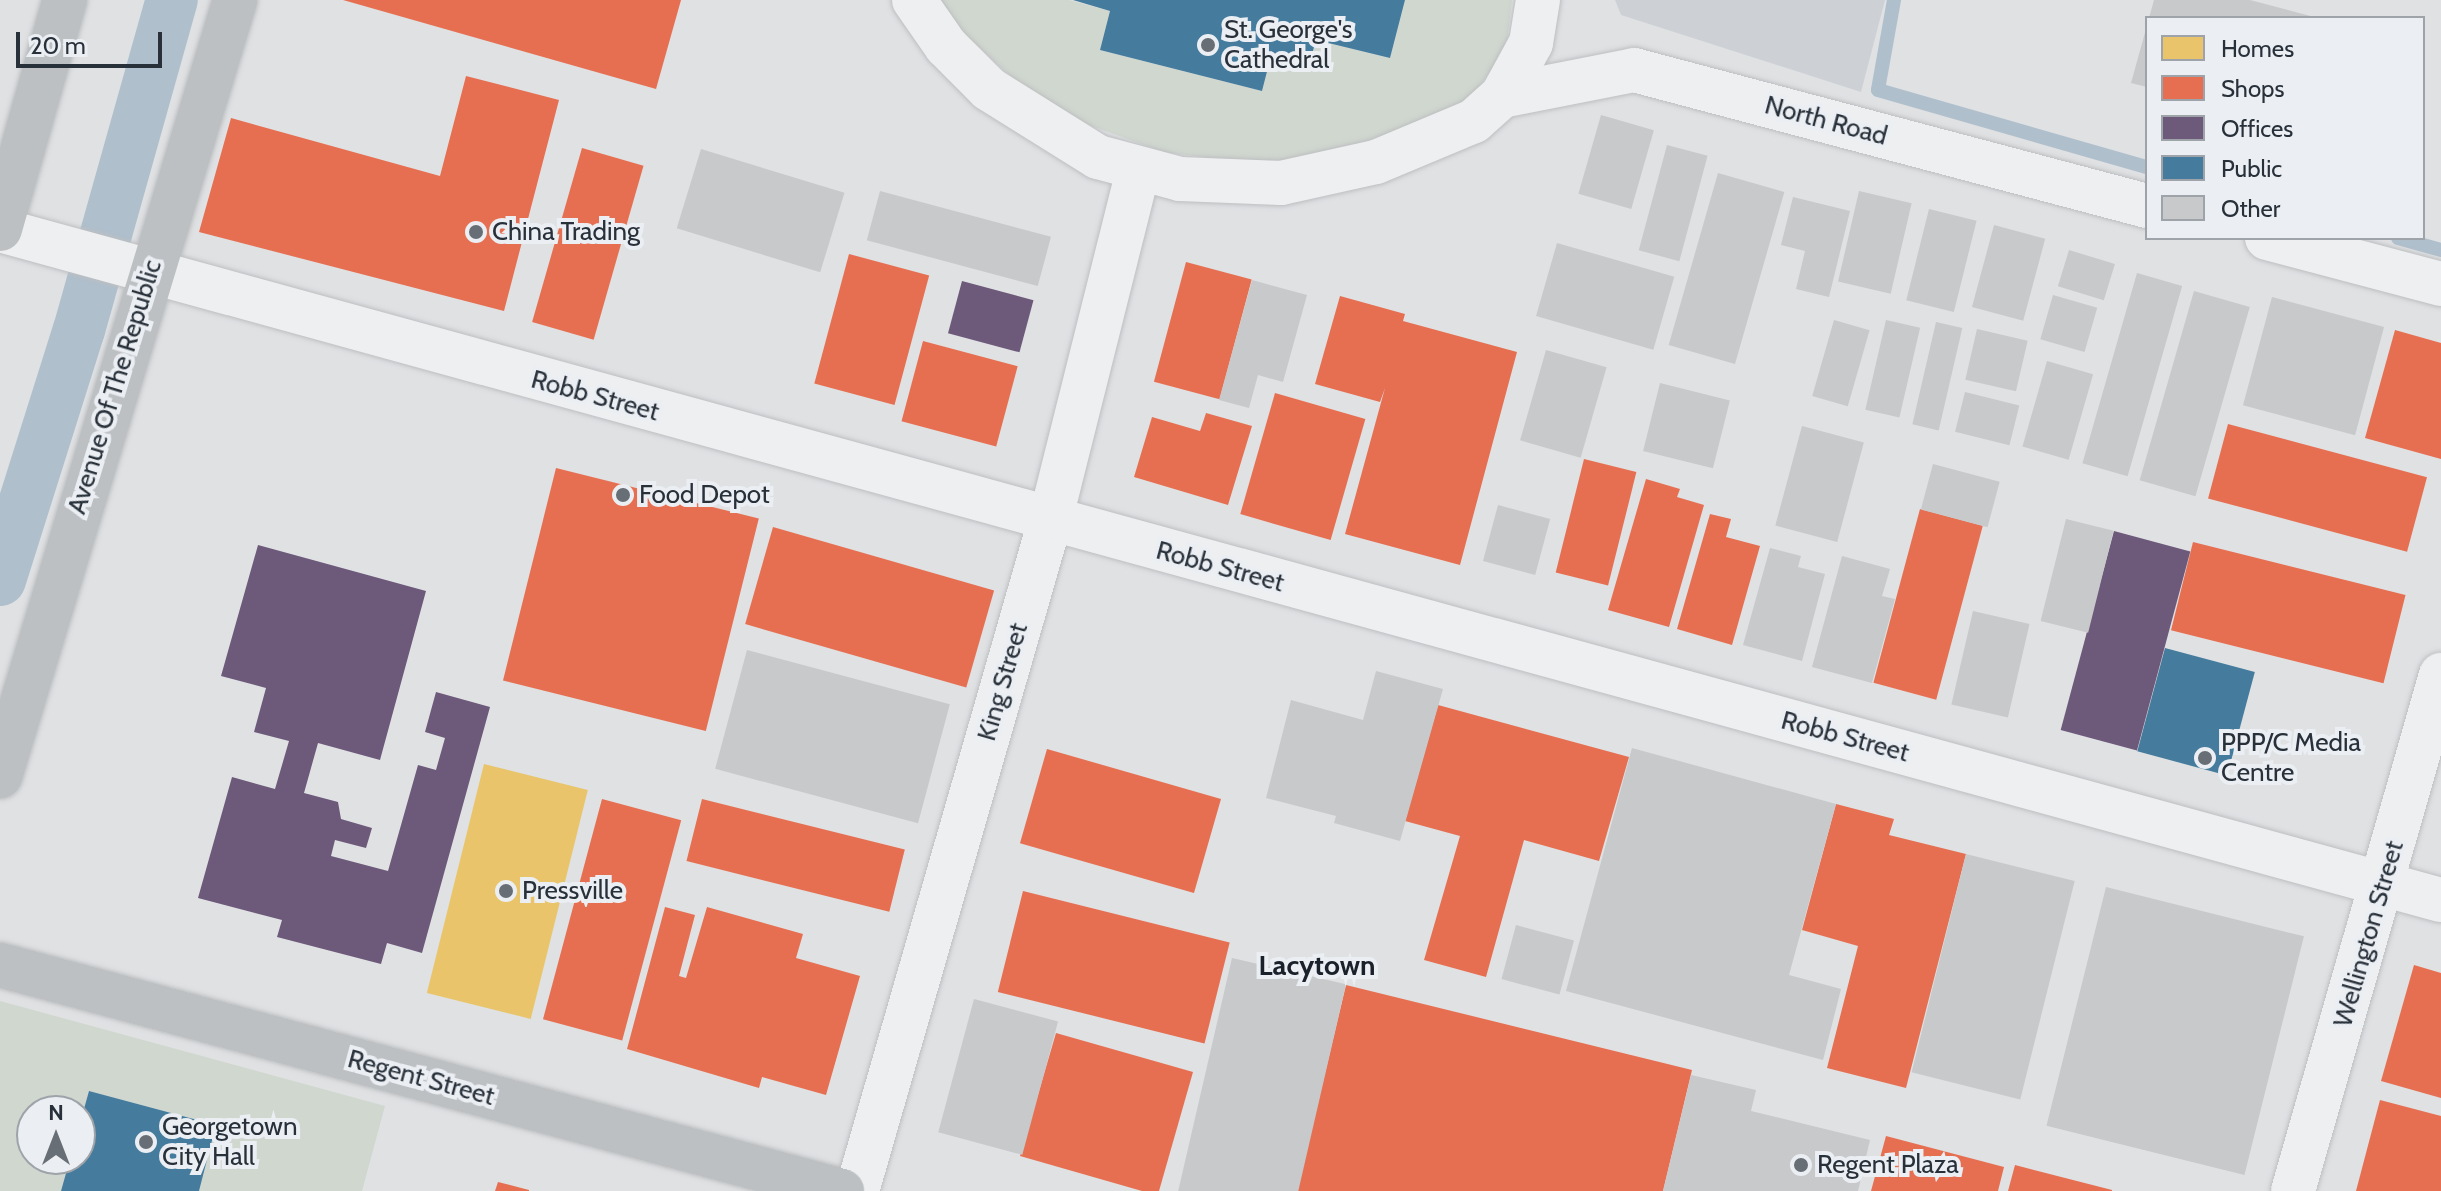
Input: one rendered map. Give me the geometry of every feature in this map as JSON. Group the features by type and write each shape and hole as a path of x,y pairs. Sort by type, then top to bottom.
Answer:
{"main road":[{"path":"13,234 65,0"},
{"name":"Avenue Of The Republic","path":"0,776 129,269 235,0"},
{"name":"Regent Street","path":"0,965 842,1191"}],"street":[{"path":"914,0 946,46 989,89 1098,157 1180,179 1281,183 1423,147 1474,121 1502,96 1531,43 1538,0"},
{"name":"North Road","path":"1502,96 1634,70 2145,205"},
{"name":"King Street","path":"857,1191 1050,521 1138,170"},
{"name":"Robb Street","path":"13,234 129,269 2441,900"},
{"path":"2275,240 2441,284"},
{"name":"Wellington Street","path":"2293,1191 2384,884 2441,675"}],"shaded area":[{"path":"936,0 1069,0 1110,11 1100,50 1262,91 1271,56 1316,40 1390,58 1405,0 1512,0 1506,49 1473,95 1428,122 1308,159 1241,162 1164,152 1086,124 1018,83 954,24"},
{"path":"1615,0 1885,0 1861,92 1621,15"},
{"path":"0,1001 385,1106 362,1191 199,1191 216,1125 89,1091 88,1095 16,1095 16,1175 66,1175 61,1191 0,1191"}],"building: Homes":[{"name":"Pressville","path":"484,764 588,790 531,1019 427,993"}],"building: Shops":[{"path":"343,0 681,0 656,89"},
{"path":"466,76 559,100 504,311 199,232 231,118 440,176"},
{"path":"582,148 644,166 594,340 532,322"},
{"path":"849,254 929,275 894,405 814,383"},
{"path":"1186,262 1252,280 1220,399 1154,382"},
{"path":"1340,296 1405,314 1403,321 1517,352 1460,565 1345,534 1385,388 1380,402 1315,384"},
{"path":"2395,330 2441,343 2441,459 2365,438"},
{"path":"923,341 1018,366 996,447 902,421"},
{"path":"1275,393 1365,419 1331,540 1240,514"},
{"path":"1206,413 1252,426 1228,505 1134,477 1152,417 1200,431"},
{"path":"2228,424 2427,477 2407,552 2208,498"},
{"path":"1584,459 1636,472 1608,586 1556,573"},
{"path":"556,468 759,519 706,731 503,680"},
{"path":"1646,479 1680,489 1677,497 1704,505 1669,627 1608,610"},
{"path":"1920,509 1983,526 1936,700 1873,683"},
{"path":"1710,514 1731,519 1726,537 1760,546 1732,645 1677,629"},
{"path":"773,527 994,590 966,687 745,624"},
{"path":"2193,542 2405,595 2383,683 2171,630"},
{"path":"1438,705 1629,757 1599,861 1524,840 1486,977 1424,960 1460,836 1405,821"},
{"path":"1047,749 1221,799 1194,893 1020,843"},
{"path":"602,799 681,820 622,1040 543,1019"},
{"path":"702,799 905,850 889,912 687,861"},
{"path":"1836,804 1894,819 1889,835 1966,854 1906,1088 1827,1068 1858,946 1802,930"},
{"path":"1023,891 1230,943 1205,1043 998,992"},
{"path":"665,907 695,915 679,976 686,978 707,907 803,934 796,958 860,976 826,1095 762,1077 759,1088 627,1049"},
{"path":"2414,965 2441,973 2441,1098 2381,1081"},
{"path":"1346,985 1692,1070 1663,1191 1297,1191"},
{"path":"1056,1033 1193,1072 1159,1191 1142,1191 1020,1156"},
{"path":"2380,1100 2441,1116 2441,1191 2356,1191"},
{"path":"1886,1136 2004,1167 1998,1191 1871,1191"},
{"path":"2015,1165 2112,1190 2112,1191 2008,1191"},
{"path":"498,1182 529,1190 529,1191 495,1191"}],"building: Offices":[{"path":"962,281 1033,300 1020,352 948,333"},
{"path":"2114,531 2190,551 2137,750 2061,730"},
{"path":"258,545 426,591 380,760 318,743 304,793 338,802 341,819 372,828 366,848 335,840 331,856 388,871 418,765 436,770 445,738 425,732 436,692 490,707 422,953 387,943 381,964 277,937 282,920 198,898 232,777 275,789 289,741 254,732 266,688 221,676"}],"building: Public":[{"name":"St. George's Cathedral","path":"1073,0 1405,0 1390,58 1316,40 1309,65 1271,56 1262,91 1100,50 1110,11"},
{"path":"2165,648 2255,672 2227,775 2137,751"},
{"name":"Georgetown City Hall","path":"89,1091 216,1125 199,1191 61,1191 66,1175 96,1175 96,1095 88,1095"}],"building: Other":[{"path":"2154,0 2250,0 2310,16 2150,16"},
{"path":"2145,33 2145,86 2131,83"},
{"path":"1601,115 1654,130 1631,209 1578,194"},
{"path":"1667,145 1708,156 1679,261 1639,250"},
{"path":"701,149 844,193 820,272 677,228"},
{"path":"1718,173 1784,192 1735,364 1669,345"},
{"path":"880,191 1051,237 1038,286 867,240"},
{"path":"1859,191 1912,203 1891,294 1838,282"},
{"path":"1793,197 1850,211 1829,297 1796,289 1805,251 1781,245"},
{"path":"1929,209 1977,221 1954,312 1906,300"},
{"path":"1994,225 2045,239 2023,321 1972,307"},
{"path":"1557,243 1674,277 1653,350 1536,316"},
{"path":"2069,250 2115,264 2104,300 2058,286"},
{"path":"2137,273 2182,286 2128,476 2082,463"},
{"path":"1252,280 1307,295 1283,382 1258,375 1249,408 1219,400"},
{"path":"2194,291 2250,307 2195,496 2140,480"},
{"path":"2053,295 2097,308 2085,352 2040,339"},
{"path":"2272,297 2384,327 2355,435 2243,405"},
{"path":"1834,320 1870,330 1848,406 1812,396"},
{"path":"1886,320 1920,328 1899,418 1865,410"},
{"path":"1936,322 1962,328 1939,430 1912,424"},
{"path":"1977,329 2028,341 2016,391 1965,380"},
{"path":"1546,350 1607,367 1581,458 1520,440"},
{"path":"2047,361 2093,374 2069,460 2022,447"},
{"path":"1660,383 1730,400 1713,468 1643,451"},
{"path":"1965,392 2019,406 2009,445 1955,432"},
{"path":"1802,426 1864,443 1837,542 1775,525"},
{"path":"1933,464 2000,482 1987,527 1921,509"},
{"path":"1498,505 1550,519 1535,575 1483,561"},
{"path":"2066,519 2114,531 2088,633 2041,621"},
{"path":"1770,548 1801,556 1798,567 1825,574 1802,661 1743,645"},
{"path":"1842,556 1890,569 1882,596 1895,599 1872,683 1812,667"},
{"path":"1973,611 2030,624 2008,718 1951,705"},
{"path":"747,650 950,704 918,823 715,769"},
{"path":"1376,671 1443,689 1400,841 1334,823 1336,816 1266,798 1291,700 1363,720"},
{"path":"1632,748 1836,804 1789,975 1841,989 1823,1060 1566,991"},
{"path":"1966,854 2075,881 2020,1099 1912,1072"},
{"path":"2106,887 2304,936 2244,1175 2046,1126"},
{"path":"1516,925 1574,941 1559,995 1502,979"},
{"path":"1232,958 1346,984 1298,1191 1178,1191"},
{"path":"974,999 1058,1022 1022,1155 938,1132"},
{"path":"1691,1075 1756,1090 1751,1111 1870,1140 1858,1191 1663,1191"}],"waterway":[{"path":"0,580 79,330 172,0"},
{"path":"1894,0 1878,90 2145,166"},
{"path":"2405,240 2441,250"}],"place":[{"name":"St. George's Cathedral","path":"1208,45"},
{"name":"China Trading","path":"476,232"},
{"name":"Food Depot","path":"623,495"},
{"name":"PPP/C Media Centre","path":"2205,758"},
{"name":"Pressville","path":"506,891"},
{"name":"Georgetown City Hall","path":"146,1142"},
{"name":"Regent Plaza","path":"1801,1165"}],"district":[{"name":"Lacytown","path":"1317,965"}]}
